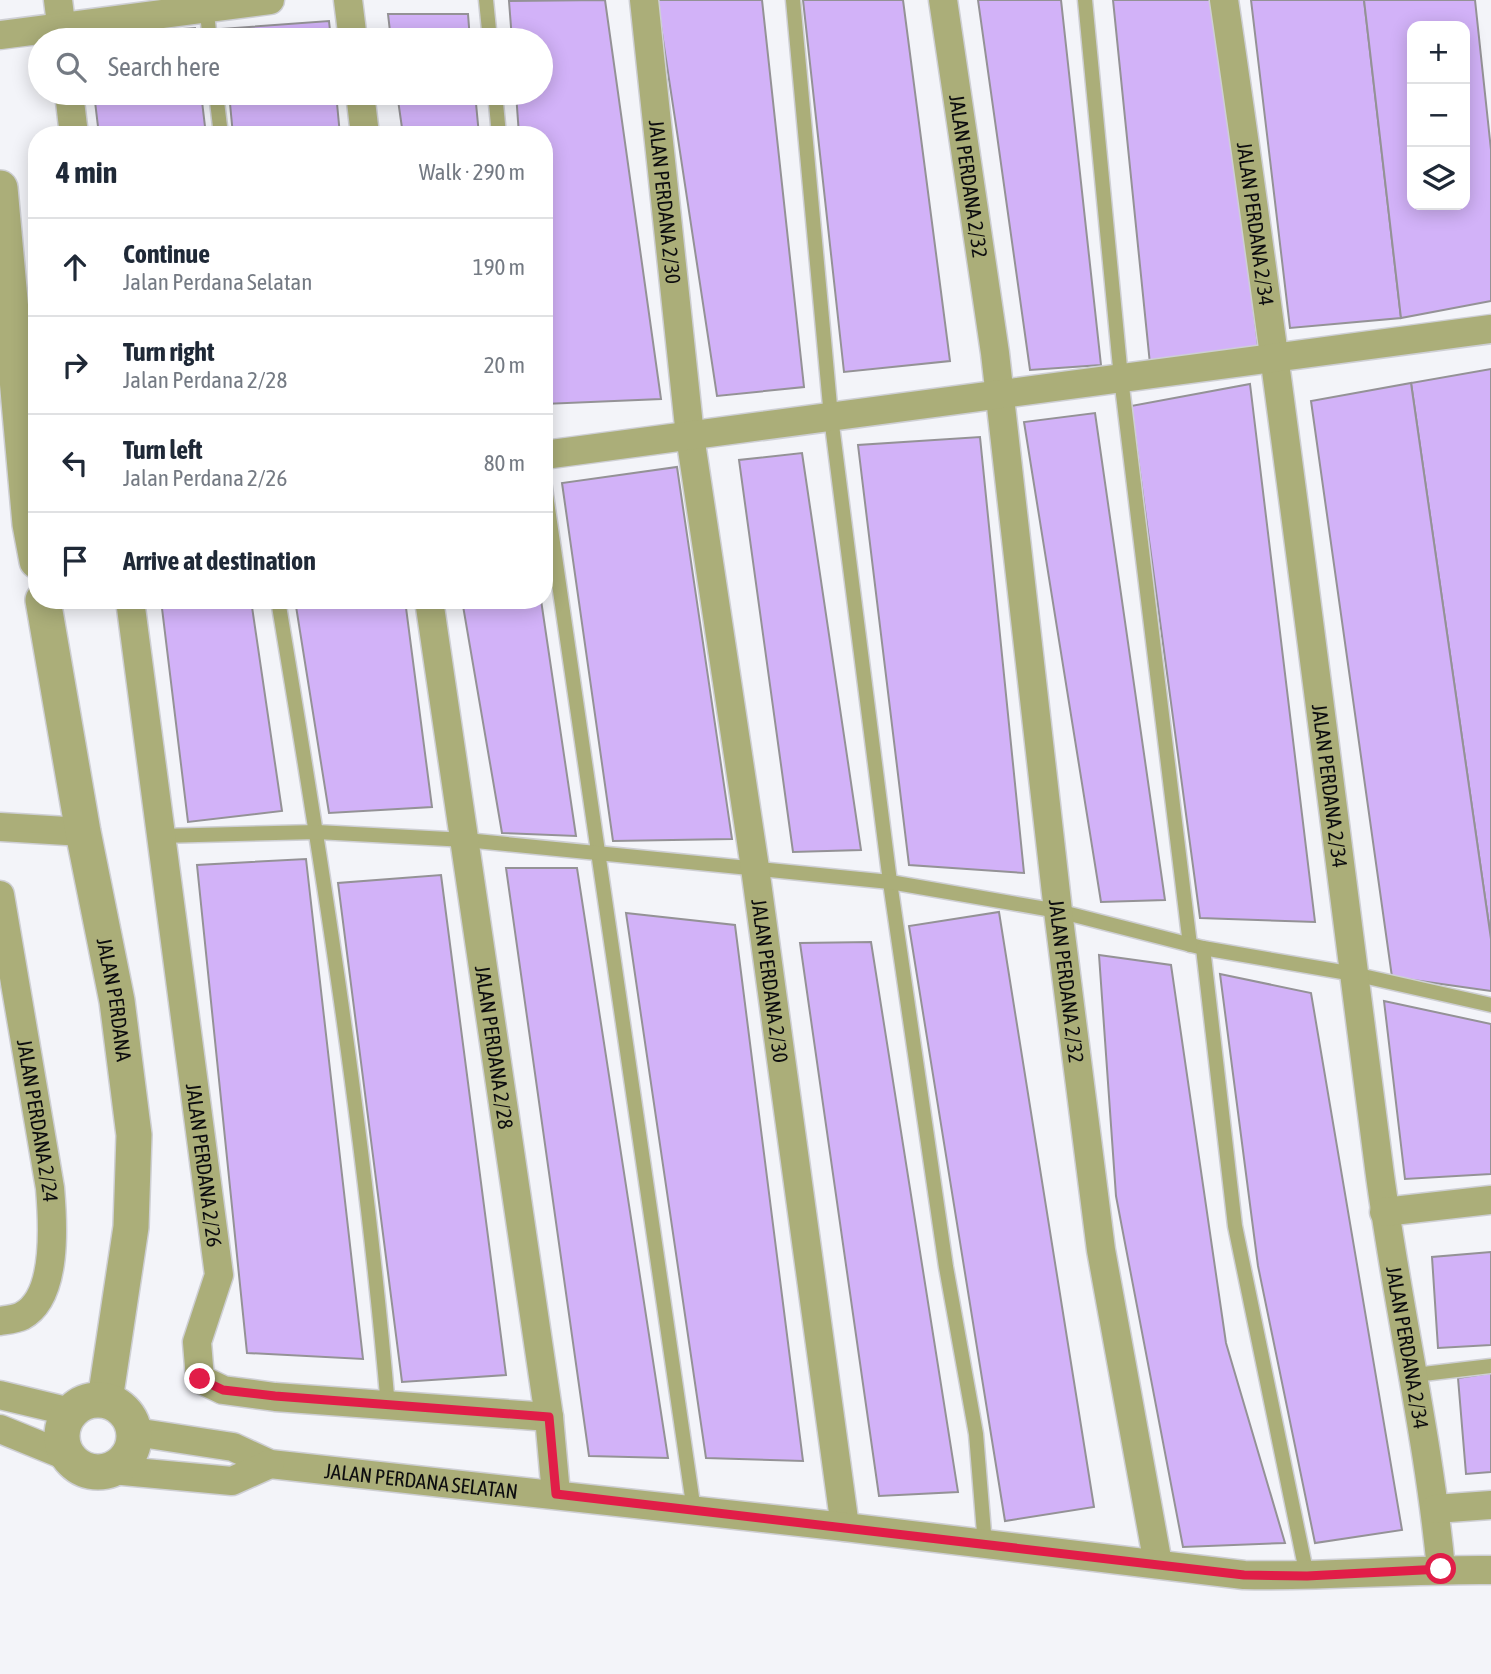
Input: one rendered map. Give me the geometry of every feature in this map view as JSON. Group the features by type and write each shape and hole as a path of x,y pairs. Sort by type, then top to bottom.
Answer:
{"street":[{"path":"58,0 61,28"},
{"path":"91,28 206,4 270,0"},
{"path":"348,0 352,28"},
{"name":"JALAN PERDANA 2/30","path":"644,0 691,436 755,868 845,1527"},
{"name":"JALAN PERDANA 2/32","path":"943,0 995,353 1058,911 1101,1250 1158,1564"},
{"name":"JALAN PERDANA 2/34","path":"1224,0 1276,358 1384,1212 1415,1375 1436,1509 1441,1569"},
{"path":"0,35 28,35"},
{"path":"70,105 73,126"},
{"path":"361,105 364,126"},
{"path":"0,188 28,464"},
{"path":"553,454 1491,329"},
{"name":"JALAN PERDANA","path":"45,609 83,832 117,1001 134,1135 131,1227 105,1400"},
{"name":"JALAN PERDANA 2/26","path":"131,609 219,1275 197,1342 200,1379 223,1390 388,1408 549,1417"},
{"name":"JALAN PERDANA 2/28","path":"430,609 549,1417 556,1494"},
{"path":"0,827 83,832"},
{"name":"JALAN PERDANA 2/24","path":"0,895 50,1188 53,1225 50,1265 37,1303 21,1317 0,1321"},
{"path":"1384,1212 1491,1200"},
{"path":"0,1395 71,1412"},
{"path":"69,1457 62,1434 71,1412 93,1400 105,1400 125,1412 135,1432 130,1455 112,1470"},
{"path":"0,1429 69,1457 89,1471 112,1470 232,1481 270,1464"},
{"path":"135,1432 233,1447 270,1464"},
{"name":"JALAN PERDANA SELATAN","path":"270,1464 556,1494 1244,1575 1307,1576 1441,1569 1491,1570"},
{"path":"1436,1509 1491,1505"}],"lane":[{"path":"486,0 489,28"},
{"path":"793,0 817,233 831,417 890,881 946,1267 976,1434 985,1545"},
{"path":"1085,0 1121,379 1235,1226 1307,1576"},
{"path":"206,4 209,28"},
{"path":"217,105 220,126"},
{"path":"496,105 498,126"},
{"path":"553,540 601,855 694,1511"},
{"path":"280,609 317,832 378,1295 388,1408"},
{"path":"160,836 317,832 466,840 890,881 1058,911 1197,946 1354,974 1491,1005"},
{"path":"1415,1375 1491,1366"}],"building":[{"path":"605,0 661,399 553,404 553,126 518,126 517,105 553,105 553,28 511,28 509,1"},
{"path":"657,0 762,0 804,387 717,396"},
{"path":"803,0 903,0 950,361 844,372"},
{"path":"978,0 1061,0 1101,365 1030,370"},
{"path":"1113,0 1217,0 1258,346 1150,364"},
{"path":"1251,0 1364,0 1401,318 1290,328"},
{"path":"1364,0 1475,0 1491,150 1491,301 1401,318"},
{"path":"388,14 468,14 469,28 390,28"},
{"path":"329,21 330,28 235,28"},
{"path":"95,105 202,105 205,126 98,126"},
{"path":"230,105 337,105 339,126 232,126"},
{"path":"399,105 476,105 478,126 402,126"},
{"path":"1491,369 1491,939 1411,383"},
{"path":"1411,383 1491,939 1491,991 1392,977 1311,401"},
{"path":"1250,384 1315,922 1200,918 1131,406"},
{"path":"1095,413 1165,900 1101,902 1024,422"},
{"path":"980,437 1024,873 909,865 858,445"},
{"path":"802,453 861,850 793,852 739,460"},
{"path":"677,467 732,839 613,841 562,483"},
{"path":"162,609 252,609 282,811 188,822"},
{"path":"296,609 406,609 432,807 329,813"},
{"path":"464,609 542,609 576,836 502,833"},
{"path":"306,859 363,1359 247,1353 197,865"},
{"path":"506,868 577,868 668,1458 589,1456"},
{"path":"441,875 506,1375 402,1382 338,883"},
{"path":"999,912 1094,1507 1005,1521 909,926"},
{"path":"626,913 735,925 803,1461 706,1458"},
{"path":"871,942 958,1492 879,1496 800,943"},
{"path":"1099,955 1171,965 1226,1343 1285,1543 1183,1547 1116,1196"},
{"path":"1220,974 1311,993 1402,1530 1315,1543 1258,1266"},
{"path":"1384,1001 1491,1024 1491,1174 1405,1179"},
{"path":"1491,1252 1491,1345 1438,1348 1432,1257"},
{"path":"1491,1373 1491,1472 1466,1474 1458,1378"}],"route":[{"path":"200,1379 223,1390 275,1396 388,1408 549,1417 556,1494 1244,1575 1307,1576 1441,1569"}]}
